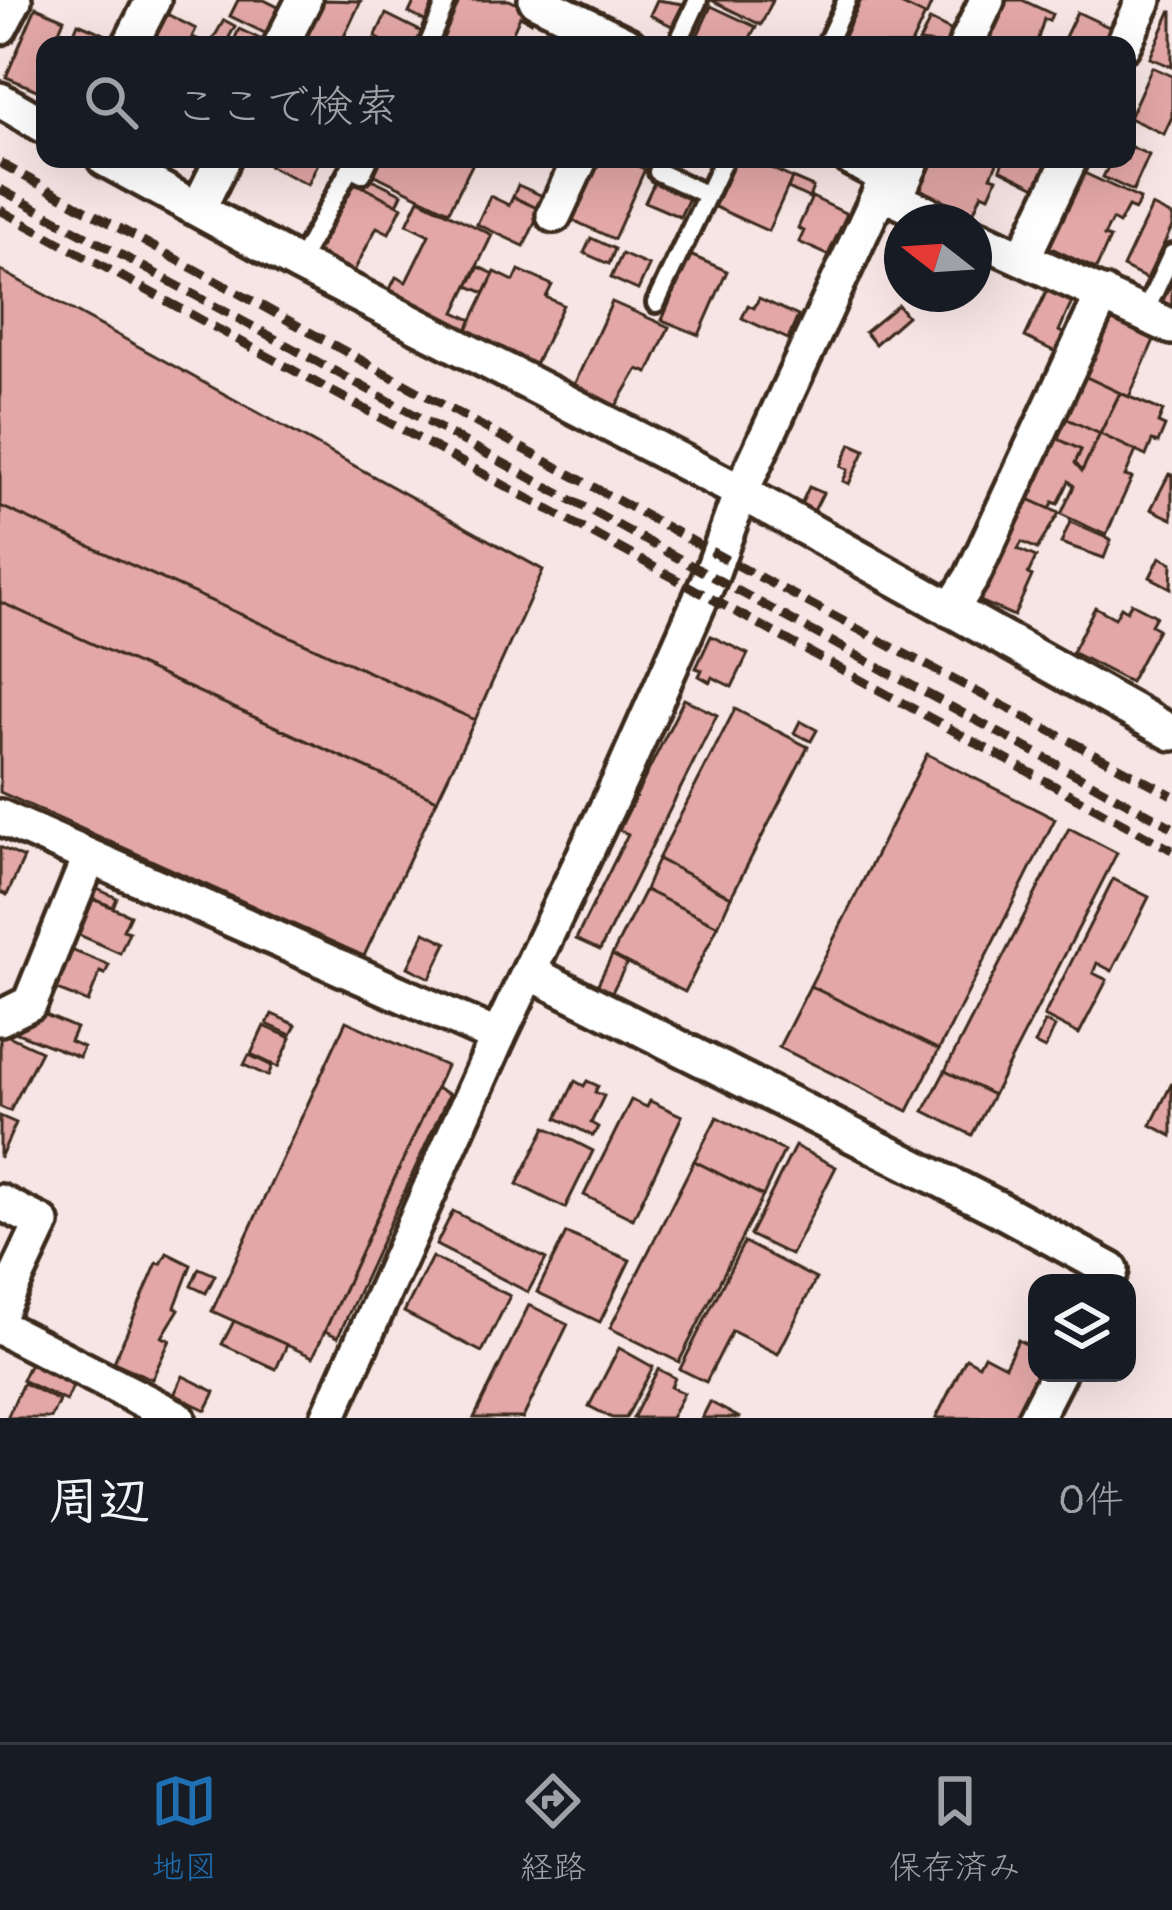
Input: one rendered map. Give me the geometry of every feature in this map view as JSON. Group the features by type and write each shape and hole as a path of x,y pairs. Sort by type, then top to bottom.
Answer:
{"street":[{"path":"0,27 14,0"},
{"path":"135,36 153,0"},
{"path":"286,36 304,0"},
{"path":"970,36 987,0"},
{"path":"1127,36 1144,0"},
{"path":"546,2 611,36"},
{"path":"0,100 36,121"},
{"path":"122,168 741,492 1172,733"},
{"path":"198,209 219,168"},
{"path":"554,215 576,168"},
{"path":"869,168 886,177 887,195"},
{"path":"328,1418 711,575 741,492 887,195 906,168"},
{"path":"1023,258 1066,168"},
{"path":"887,195 906,204"},
{"path":"992,244 1158,320"},
{"path":"951,610 972,577 1102,294"},
{"path":"0,818 498,1037"},
{"path":"0,1018 30,1003 89,858"},
{"path":"531,974 997,1208 1112,1270 1110,1274"},
{"path":"0,1202 42,1223 0,1312"},
{"path":"0,1327 178,1418"},
{"path":"1035,1418 1053,1382"}],"lane":[{"path":"432,36 447,0"},
{"path":"680,36 698,0"},
{"path":"830,36 847,0"},
{"path":"298,264 350,168"},
{"path":"656,303 720,168"},
{"path":"658,172 706,195"},
{"path":"1158,320 1172,254"}],"building":[{"path":"238,0 264,0 288,12 276,36 230,16"},
{"path":"324,0 361,1 344,36 307,36"},
{"path":"415,0 440,0 429,23 409,13"},
{"path":"460,0 509,0 535,12 531,22 520,16 511,36 443,36"},
{"path":"657,0 683,4 672,26 650,15"},
{"path":"711,0 773,0 761,25"},
{"path":"861,0 892,0 925,15 915,36 844,36"},
{"path":"892,0 933,0 926,16"},
{"path":"1002,0 1022,0 1052,14 1049,21 1044,19 1039,36 985,36"},
{"path":"711,6 756,27 751,36 697,36"},
{"path":"36,7 64,19 57,36 36,36 36,90 6,77"},
{"path":"161,11 196,29 192,36 148,36"},
{"path":"1077,12 1113,29 1110,36 1065,36"},
{"path":"1172,12 1172,67 1150,58"},
{"path":"386,14 424,33 422,36 375,36"},
{"path":"224,20 235,26 230,36 215,36"},
{"path":"930,20 954,32 952,36 922,36"},
{"path":"78,23 109,36 73,36"},
{"path":"557,24 579,36 551,36"},
{"path":"1152,67 1172,76 1172,117 1164,134 1136,121 1136,102"},
{"path":"1136,149 1149,155 1133,191 1103,177 1108,168 1136,168"},
{"path":"274,168 316,168 308,185"},
{"path":"371,168 470,168 449,211 369,172"},
{"path":"589,168 645,169 614,239 566,217"},
{"path":"731,168 770,168 792,178 768,231 713,206"},
{"path":"919,168 995,168 991,176 997,178 989,196 982,193 977,204 940,204 909,190"},
{"path":"1000,168 1053,168 1042,190"},
{"path":"1080,171 1140,199 1135,210 1128,207 1119,224 1112,220 1104,236 1110,238 1096,269 1045,245"},
{"path":"368,177 402,194 397,205 363,187"},
{"path":"792,178 813,187 809,198 788,188"},
{"path":"350,180 402,207 389,233 377,227 352,275 312,254"},
{"path":"655,181 690,196 680,217 645,202"},
{"path":"518,185 547,198 541,210 513,197"},
{"path":"490,196 509,205 513,197 541,210 524,246 477,224"},
{"path":"812,197 847,214 828,255 799,242 804,231 798,228"},
{"path":"419,199 492,235 455,312 472,320 465,334 389,291 396,277 406,282 429,235 407,224"},
{"path":"1152,206 1172,216 1172,227 1147,279 1123,267"},
{"path":"591,238 615,249 609,264 584,253"},
{"path":"622,254 649,266 638,290 611,278"},
{"path":"690,255 727,271 699,335 662,320"},
{"path":"479,267 494,274 485,293 468,286"},
{"path":"0,270 543,570 475,720 0,506"},
{"path":"519,270 552,285 546,297 563,305 534,367 465,334 495,272 514,281"},
{"path":"1172,270 1172,316 1153,307"},
{"path":"1047,290 1072,302 1059,331 1068,336 1060,354 1025,337"},
{"path":"759,298 798,316 788,339 742,318 748,305 754,308"},
{"path":"612,302 669,327 648,373 638,369 616,406 573,387"},
{"path":"889,312 907,316 875,344 865,332"},
{"path":"1112,315 1167,336 1163,344 1154,340 1129,397 1084,376"},
{"path":"1084,376 1120,393 1100,434 1065,418"},
{"path":"1120,393 1163,411 1158,423 1165,426 1146,456 1100,434"},
{"path":"1065,418 1100,434 1082,471 1075,463 1081,450 1056,438"},
{"path":"1100,434 1136,451 1125,476 1132,478 1106,535 1061,514 1074,486 1069,481 1058,504 1053,502 1050,509 1028,499 1056,438 1081,450 1075,463 1082,471"},
{"path":"851,444 865,450 849,484 843,481 848,470 841,466"},
{"path":"1172,475 1172,519 1151,509"},
{"path":"809,487 823,493 814,511 801,504"},
{"path":"1028,499 1059,513 1037,549 1022,542 1018,549 1036,557 1014,616 975,599 983,583 987,585"},
{"path":"0,506 475,720 437,800 0,602"},
{"path":"1070,522 1111,540 1104,558 1061,543"},
{"path":"1160,557 1172,563 1171,588 1150,577"},
{"path":"0,602 437,800 364,956 0,792"},
{"path":"1131,603 1156,616 1151,625 1158,629 1130,682 1072,652 1095,607 1115,618 1121,607 1127,611"},
{"path":"711,636 748,654 732,687 699,676 702,670 696,668"},
{"path":"684,699 717,715 600,950 576,939 628,834 619,830"},
{"path":"735,709 808,747 731,897 658,859"},
{"path":"800,721 817,730 811,741 794,733"},
{"path":"927,754 1055,819 939,1050 810,986"},
{"path":"1069,828 1117,853 993,1095 945,1071"},
{"path":"0,847 24,858 7,895 0,892"},
{"path":"658,859 731,897 718,926 645,890"},
{"path":"1113,879 1149,897 1112,971 1097,963 1093,973 1107,980 1079,1034 1044,1016"},
{"path":"95,888 117,898 113,907 91,898"},
{"path":"645,890 718,926 685,992 612,955"},
{"path":"91,898 130,915 120,953 75,933"},
{"path":"425,932 447,943 430,978 408,967"},
{"path":"64,947 109,965 105,974 100,972 88,1002 57,990 60,983 50,979"},
{"path":"612,955 627,963 611,994 597,986"},
{"path":"810,986 939,1050 908,1111 779,1047"},
{"path":"26,1012 39,1012 76,1028 70,1041 83,1047 79,1057 17,1033"},
{"path":"272,1014 296,1025 291,1035 267,1024"},
{"path":"346,1021 446,1066 313,1357 212,1311"},
{"path":"1045,1022 1055,1027 1045,1049 1035,1044"},
{"path":"264,1026 291,1038 278,1067 251,1054"},
{"path":"0,1032 41,1051 10,1111 0,1107"},
{"path":"249,1055 272,1066 268,1076 244,1065"},
{"path":"945,1071 993,1095 972,1135 924,1111"},
{"path":"575,1081 598,1086 595,1092 604,1096 591,1123 598,1127 593,1136 557,1118"},
{"path":"1172,1083 1172,1136 1151,1125"},
{"path":"436,1088 449,1094 338,1337 325,1331"},
{"path":"631,1100 647,1107 650,1101 682,1116 633,1219 584,1195"},
{"path":"0,1116 16,1123 0,1158"},
{"path":"717,1117 784,1151 763,1196 694,1161"},
{"path":"546,1127 593,1151 565,1208 517,1184"},
{"path":"795,1146 836,1167 791,1255 750,1235"},
{"path":"694,1161 763,1196 679,1362 610,1328"},
{"path":"453,1211 546,1259 528,1292 436,1245"},
{"path":"566,1233 630,1260 600,1322 537,1292"},
{"path":"744,1242 816,1279 778,1354 732,1331 706,1382 680,1369"},
{"path":"167,1253 191,1265 175,1307 179,1309 162,1337 170,1340 152,1379 114,1362 157,1263"},
{"path":"432,1257 510,1296 482,1352 404,1312"},
{"path":"199,1268 215,1275 206,1293 191,1286"},
{"path":"529,1305 568,1324 523,1418 474,1418"},
{"path":"234,1321 287,1345 276,1369 222,1344"},
{"path":"1018,1340 1028,1345 1028,1382 1032,1382 1014,1418 936,1418 966,1358 979,1365 984,1355 1005,1366"},
{"path":"619,1348 653,1367 626,1418 612,1418 589,1406"},
{"path":"31,1361 75,1382 66,1401 22,1380"},
{"path":"658,1369 675,1378 671,1387 684,1393 671,1418 633,1418"},
{"path":"183,1376 215,1392 206,1410 174,1395"},
{"path":"23,1383 59,1401 51,1418 7,1418"},
{"path":"710,1402 740,1418 702,1418"}],"railway":[{"path":"0,163 718,555 1172,795"},
{"path":"0,189 1172,827"},
{"path":"0,210 1172,850"}]}
